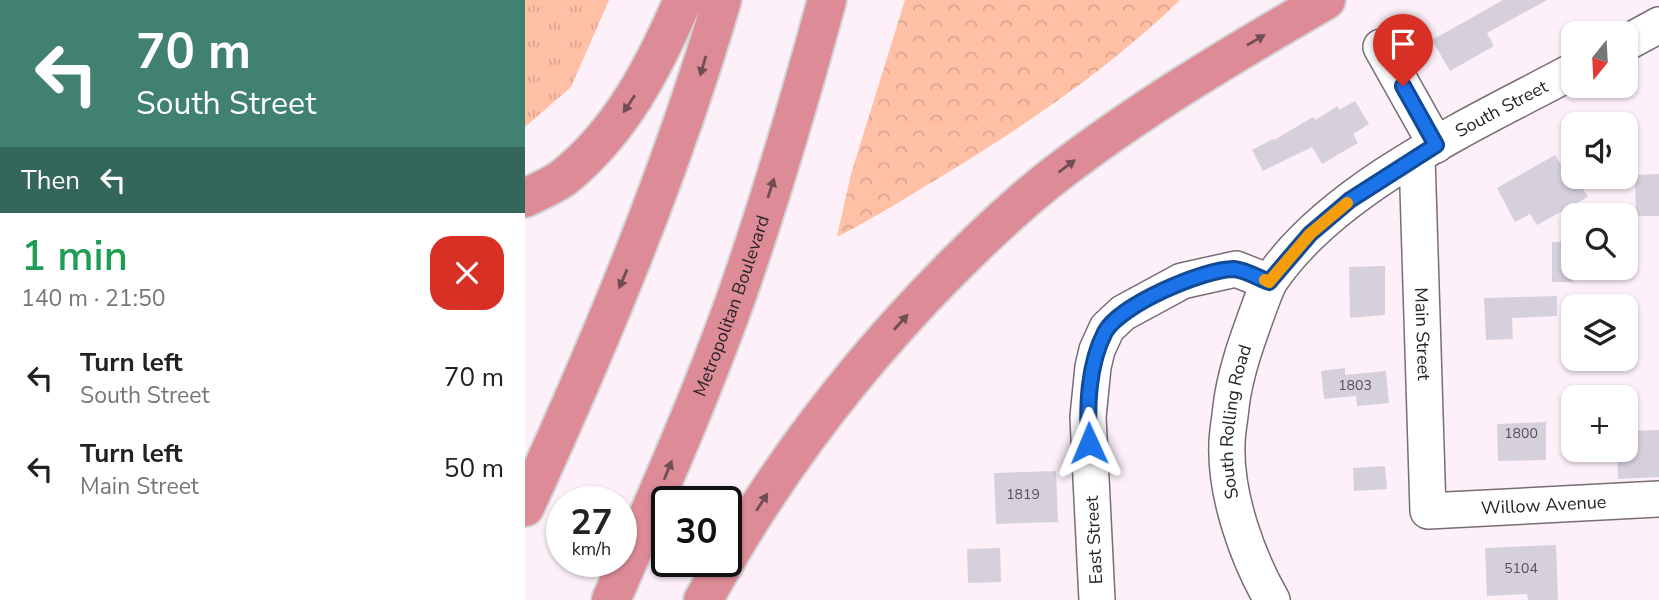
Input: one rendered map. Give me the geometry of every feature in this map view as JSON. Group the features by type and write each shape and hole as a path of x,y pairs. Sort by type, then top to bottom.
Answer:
{"highway":[{"path":"525,198 561,180 597,147 629,106 660,54 683,0"},
{"path":"525,507 630,263 699,79 722,0"},
{"name":"Metropolitan Boulevard","path":"611,600 659,493 736,296 799,102 827,0"},
{"path":"742,536 811,429 887,337 983,237 1048,180 1124,124 1219,61 1326,0"},
{"path":"703,600 717,577"}],"street":[{"path":"1638,36 1659,25"},
{"name":"Main Street","path":"1381,47 1426,150 1428,511"},
{"name":"South Street","path":"1269,282 1310,234 1350,200 1426,150 1561,77"},
{"name":"East Street","path":"1097,600 1088,417 1093,367 1107,328 1123,313 1182,281 1236,269 1269,282"},
{"name":"South Rolling Road","path":"1269,282 1249,334 1233,390 1226,445 1231,491 1243,536 1261,581 1272,600"},
{"name":"Willow Avenue","path":"1428,511 1659,499"}],"green space":[{"path":"525,0 609,0 571,87 525,127"},
{"path":"905,0 1180,0 1128,47 1045,110 957,167 837,237 851,174"}],"building":[{"path":"1503,0 1547,0 1487,33 1494,46 1450,71 1432,40"},
{"path":"1355,101 1369,124 1353,134 1358,143 1322,164 1312,147 1263,171 1252,150 1313,117 1315,120 1338,106 1339,110"},
{"path":"1555,155 1561,165 1561,189 1583,189 1588,197 1577,203 1561,203 1561,212 1537,225 1530,214 1515,222 1497,188"},
{"path":"1659,174 1659,216 1638,216 1635,189 1638,189 1638,175"},
{"path":"1552,242 1561,242 1561,280 1573,282 1552,282"},
{"path":"1385,266 1385,315 1350,318 1349,267"},
{"path":"1557,296 1557,316 1512,318 1513,339 1486,340 1484,298"},
{"path":"1345,368 1345,375 1386,371 1389,403 1357,406 1356,396 1324,399 1321,371"},
{"path":"1546,422 1546,460 1498,461 1497,424"},
{"path":"1659,430 1659,477 1618,479 1617,462 1638,462 1638,431"},
{"path":"1385,466 1387,489 1354,491 1353,468"},
{"path":"1056,471 1058,522 996,524 994,473"},
{"path":"1556,545 1558,600 1528,600 1527,594 1487,596 1485,548"},
{"path":"1000,548 1001,582 968,583 967,549"}],"slow traffic":[{"path":"1265,280 1269,282 1310,234 1347,203"}],"route":[{"path":"1089,443 1088,417 1097,350 1107,328 1123,313 1182,281 1211,273 1236,269 1269,282 1310,234 1350,200 1436,145 1403,86"}]}
